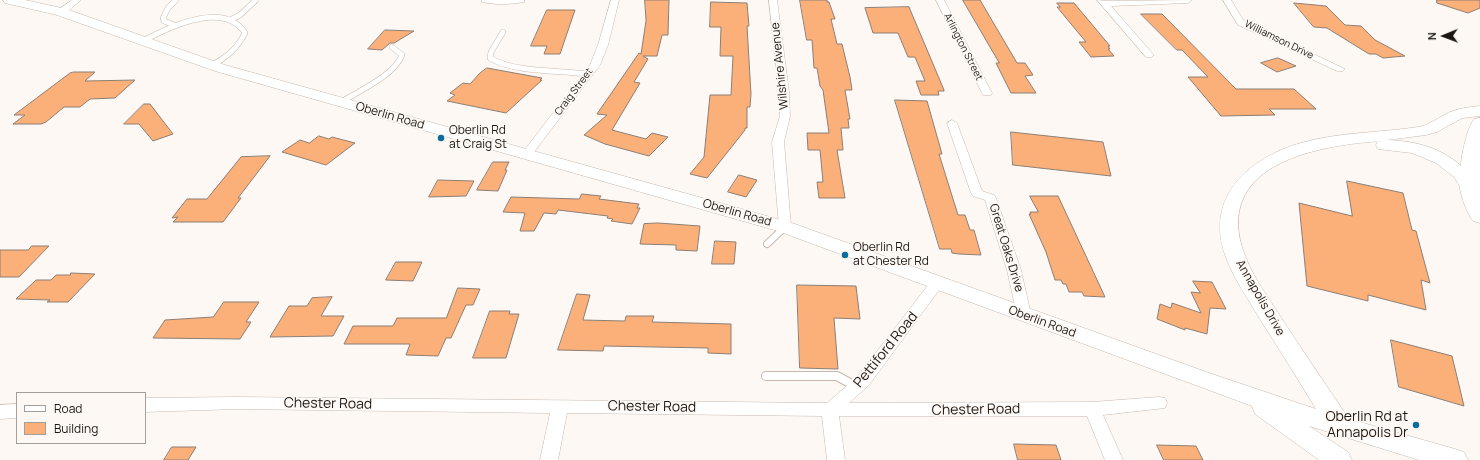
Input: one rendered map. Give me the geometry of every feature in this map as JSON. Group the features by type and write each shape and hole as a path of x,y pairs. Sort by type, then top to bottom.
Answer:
{"main road":[{"name":"Oberlin Road","path":"9,0 60,12 212,65 786,227 1244,394 1341,427 1454,460"},
{"name":"Annapolis Drive","path":"1341,427 1252,288 1232,246 1229,228 1229,210 1234,197 1249,177 1274,159 1306,147 1346,138 1420,132 1431,129 1458,114 1480,111"},
{"path":"1480,123 1472,148 1470,189 1480,218"},
{"name":"Annapolis Drive","path":"1306,147 1377,145 1414,148 1434,156 1454,168 1470,189"},
{"path":"1244,394 1339,460"}],"street":[{"path":"60,12 77,0"},
{"name":"Craig Street","path":"527,154 595,65 603,45 615,0"},
{"name":"Wilshire Avenue","path":"773,0 784,92 785,116 778,142 786,227"},
{"name":"Arlington Street","path":"940,0 987,93"},
{"path":"1102,2 1188,0"},
{"name":"Williamson Drive","path":"1227,0 1241,23 1340,70"},
{"path":"1102,2 1149,55"},
{"name":"Great Oaks Drive","path":"952,123 977,192 990,198 1013,261 1020,288 1024,315"},
{"name":"Pettiford Road","path":"830,410 858,387 937,283"},
{"name":"Chester Road","path":"146,405 237,403 830,410 1092,409 1159,403"},
{"path":"549,460 560,406"},
{"path":"1092,409 1114,460"},
{"path":"830,410 836,460"},
{"path":"0,412 16,411"}],"lane":[{"path":"174,25 164,21 163,18 168,8 176,0"},
{"path":"232,19 240,15 256,0"},
{"path":"484,0 501,2 522,0"},
{"path":"143,41 174,25 192,18 202,17 232,19 241,25 245,33 238,47 231,55 212,65"},
{"path":"504,32 491,52 490,58 492,61 519,67 588,74"},
{"path":"341,102 383,76 399,63 402,54 392,47"},
{"path":"767,244 786,227"},
{"path":"766,376 837,376 858,387"}],"building":[{"path":"645,0 669,0 668,35 662,35 657,56 643,56 648,59 634,82 640,83 612,130 646,139 652,133 668,137 649,156 605,144 584,135 607,115 597,114 639,53 641,54 646,21"},
{"path":"800,0 827,0 827,2 829,2 835,19 831,19 837,44 842,44 850,77 852,90 845,90 850,119 848,119 849,128 841,128 843,150 837,150 845,198 819,198 817,182 823,182 820,150 808,150 807,133 829,133 823,90 820,86 817,68 814,68 812,40 807,40"},
{"path":"963,0 980,0 1017,63 1025,63 1033,75 1025,76 1036,93 1011,93 996,63 999,63"},
{"path":"1437,0 1480,0 1480,8 1468,13 1437,3"},
{"path":"711,2 747,3 751,94 750,107 747,107 747,128 745,128 745,130 707,178 690,174 704,157 710,95 731,95 733,56 720,56 721,27 710,27"},
{"path":"1057,3 1074,3 1110,46 1108,46 1110,49 1108,49 1114,56 1091,57 1079,42 1086,42 1057,7 1060,7"},
{"path":"1294,3 1326,6 1345,25 1361,26 1375,40 1405,56 1383,58 1376,54 1369,54 1327,28 1314,27"},
{"path":"909,7 944,90 938,91 939,95 921,95 916,81 925,81 915,57 908,57 898,33 873,33 865,8"},
{"path":"547,10 575,10 560,54 544,54 547,46 531,46"},
{"path":"1141,14 1162,14 1236,89 1294,89 1316,109 1269,109 1275,115 1221,116 1188,77 1208,77 1182,50 1177,50"},
{"path":"385,30 414,31 394,43 390,43 382,50 368,49"},
{"path":"1278,58 1296,66 1277,72 1261,63"},
{"path":"487,68 542,78 540,80 542,80 506,113 447,101 455,95 450,93 463,83 470,84"},
{"path":"95,72 85,81 135,80 115,98 90,99 80,107 64,107 46,122 41,124 13,124 25,115 14,115 70,73"},
{"path":"895,100 927,101 942,154 939,154 958,215 965,215 970,230 974,230 981,255 952,253 951,249 940,249"},
{"path":"144,104 150,104 173,134 153,141 139,124 124,124"},
{"path":"1011,132 1103,142 1111,176 1013,165"},
{"path":"319,136 329,139 332,137 355,143 326,165 282,152 300,140 309,143"},
{"path":"270,156 238,198 241,198 223,222 173,222 178,217 172,218 187,199 207,199 241,157"},
{"path":"493,162 509,162 498,191 477,190"},
{"path":"739,175 757,180 746,197 728,192"},
{"path":"438,180 474,181 466,196 429,197"},
{"path":"1347,181 1403,193 1412,230 1416,231 1430,283 1421,280 1426,310 1368,295 1368,301 1307,286 1299,203 1352,216"},
{"path":"582,194 601,196 599,199 639,204 637,208 640,208 632,224 611,221 613,219 607,218 608,216 558,210 556,214 544,213 534,231 520,231 525,213 503,212 511,197 579,199"},
{"path":"1030,196 1058,196 1105,297 1084,296 1082,292 1069,292 1066,284 1063,284 1061,280 1055,280 1046,252 1029,214 1031,214 1030,212 1038,212"},
{"path":"658,223 700,226 697,251 676,250 676,245 640,244 644,224"},
{"path":"715,241 736,242 734,264 712,264"},
{"path":"32,246 49,246 19,277 0,277 0,250 28,250"},
{"path":"396,262 422,262 413,281 386,280"},
{"path":"71,273 95,274 68,302 47,302 50,300 16,299 36,280 51,280 56,275 70,275"},
{"path":"1193,281 1212,282 1226,309 1210,308 1207,334 1185,328 1185,330 1157,319 1160,304 1171,308 1172,303 1201,313 1191,292 1200,293"},
{"path":"797,285 856,286 860,319 834,318 838,369 800,368"},
{"path":"458,288 480,289 473,305 466,305 451,338 446,338 438,356 406,355 410,344 344,344 353,326 393,326 397,318 446,318"},
{"path":"577,294 590,295 583,320 625,321 626,316 654,316 652,322 731,324 731,354 708,353 708,348 604,346 603,351 558,350"},
{"path":"332,297 321,316 344,316 333,336 270,337 289,306 307,306 312,298"},
{"path":"224,302 259,302 246,322 251,322 240,339 153,338 165,320 213,317"},
{"path":"490,311 510,311 509,314 519,314 506,358 473,358"},
{"path":"1391,340 1452,356 1464,406 1399,387"},
{"path":"1014,444 1056,445 1061,460 1018,460"},
{"path":"1157,445 1196,446 1203,460 1164,460"},
{"path":"172,447 196,447 188,460 164,460"}],"place":[{"name":"Oberlin Rd at Craig St","path":"441,138"},
{"name":"Oberlin Rd at Chester Rd","path":"845,255"},
{"name":"Oberlin Rd at Annapolis Dr","path":"1416,425"}]}
